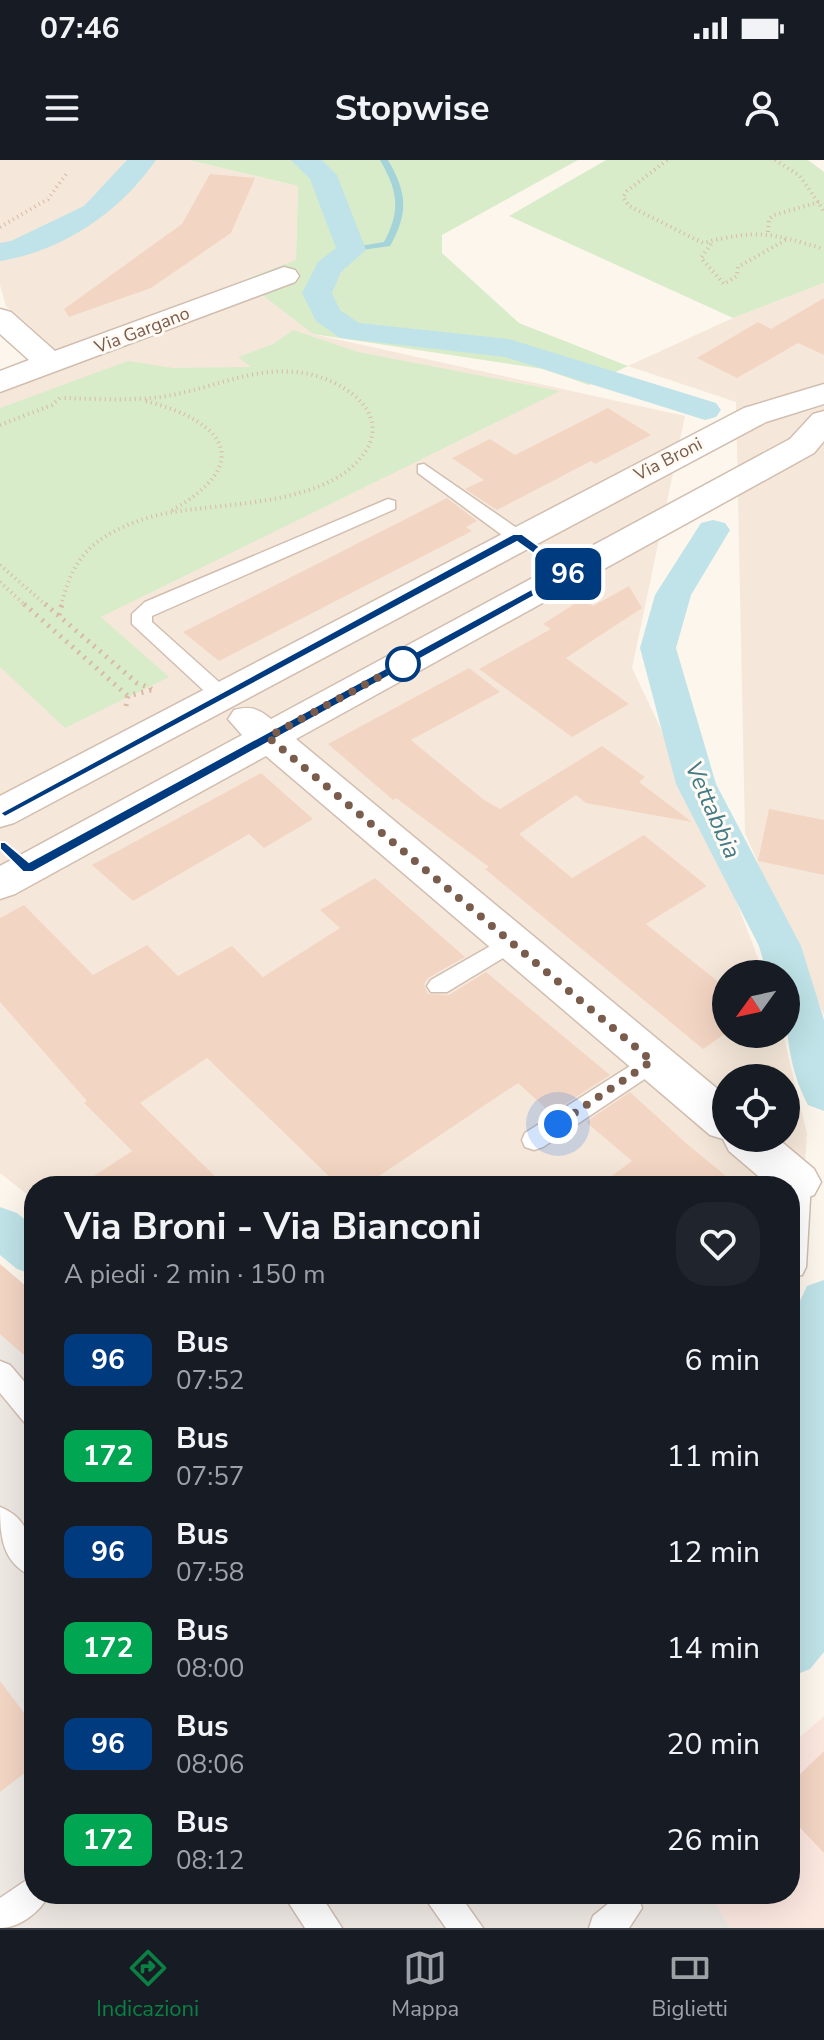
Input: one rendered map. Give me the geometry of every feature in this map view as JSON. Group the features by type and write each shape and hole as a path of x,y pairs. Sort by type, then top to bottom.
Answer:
{"street":[{"name":"Via Gargano","path":"0,382 57,376 284,276"},
{"path":"0,318 57,376"},
{"name":"Via Broni","path":"0,813 517,537 755,415 824,394"},
{"path":"9,866 268,737 802,446 824,421"},
{"path":"517,537 569,573"},
{"path":"222,696 712,1110"},
{"path":"762,1152 791,1176"}],"lane":[{"path":"424,469 517,537"},
{"path":"222,696 142,624 142,614 152,606 388,505"},
{"path":"439,986 513,941"},
{"path":"534,1140 652,1061"},
{"path":"0,1373 24,1401"},
{"path":"0,1520 24,1550"},
{"path":"0,1919 24,1899"},
{"path":"307,1904 326,1928"},
{"path":"447,1904 467,1928"}],"path":[{"path":"667,160 642,175 623,197 629,206 660,223 711,243"},
{"path":"775,160 800,176 824,211"},
{"path":"0,227 21,219 60,191 67,173"},
{"path":"768,232 769,219 774,215 819,202"},
{"path":"790,237 777,251 748,260 738,267 737,276 724,284 701,258 711,243 745,232 768,232 790,237 824,249"},
{"path":"0,425 63,398 142,400 176,395 242,372 295,372 320,376 344,387 363,403 373,421 368,451 336,478 281,497 167,513 137,521 89,548 69,574 59,615"},
{"path":"57,376 63,398"},
{"path":"142,400 171,406 197,421 211,433 220,448 220,465 214,481 167,513"},
{"path":"0,565 137,683 153,689"},
{"path":"0,582 128,696"}],"shaded area":[{"path":"0,160 188,160 298,186 296,261 244,279 313,334 685,416 632,668 709,830 759,960 712,960 712,1048 786,1048 790,1064 712,1064 712,1152 800,1152 800,1105 807,1134 800,1232 800,1176 24,1176 24,1192 0,1173 0,393 67,367 6,306 0,285"},
{"path":"824,283 824,1015 745,833 736,402 628,366 733,318"},
{"path":"0,1264 24,1284 24,1904 717,1904 730,1928 0,1928"},
{"path":"824,1716 824,1928 730,1928 717,1904 800,1904 800,1737"}],"green space":[{"path":"188,160 578,160 442,235 442,253 519,323 628,366 589,385 543,369 313,334 243,280 296,260 298,186"},
{"path":"606,160 808,160 824,172 824,283 733,318 509,216"},
{"path":"293,330 358,352 560,391 101,617 169,677 65,728 0,667 0,408 128,361 173,368 251,367 238,357 273,344"}],"building":[{"path":"210,174 255,178 231,233 151,288 69,317 64,309 182,224"},
{"path":"824,298 824,355 798,343 737,378 697,358 758,322 771,329"},
{"path":"608,408 651,435 595,464 591,461 497,510 465,489 484,480 452,458 490,439 515,455"},
{"path":"447,498 477,521 466,527 472,531 219,661 183,632"},
{"path":"629,586 642,608 566,658 629,704 572,737 479,669 551,629 543,624 582,599 593,606"},
{"path":"469,668 500,692 411,740 484,800 500,809 602,746 645,777 639,782 692,822 586,803 576,795 519,834 572,878 644,835 707,886 646,924 712,977 712,1043 703,1049 485,869 489,867 396,798 393,800 328,744"},
{"path":"261,773 313,819 264,848 249,834 133,901 92,865"},
{"path":"769,809 824,820 824,875 758,861"},
{"path":"375,878 465,957 428,978 424,984 428,994 449,995 486,972 610,1075 551,1113 518,1083 379,1176 329,1176 207,1058 140,1103 215,1176 94,1176 132,1151 84,1103 87,1101 0,1002 0,918 24,905 93,975 147,945 178,976 232,946 263,977 340,928 320,910"},
{"path":"630,1092 726,1176 612,1176 632,1161 586,1122"},
{"path":"0,1264 24,1284 24,1355 0,1334"},
{"path":"0,1681 24,1713 24,1774 0,1792"},
{"path":"824,1751 824,1853 800,1828 800,1774"}],"waterway":[{"name":"Vettabbia","path":"0,252 19,249 94,212 142,160"},
{"name":"Vettabbia","path":"305,160 323,175 351,250 328,268 317,293 327,315 351,331 509,348 705,410"},
{"path":"351,250 387,244 397,222 399,192 384,160"},
{"name":"Vettabbia","path":"713,530 673,595 658,648 696,784 780,946 824,1093"},
{"name":"Vettabbia","path":"0,1227 24,1247"},
{"name":"Vettabbia","path":"800,1639 809,1629 824,1301"},
{"path":"809,1629 824,1614"}],"bus line":[{"name":"96","path":"0,813 517,537 569,573 28,869 0,845"}],"route":[{"path":"403,664 268,737 652,1061 558,1124"}]}
